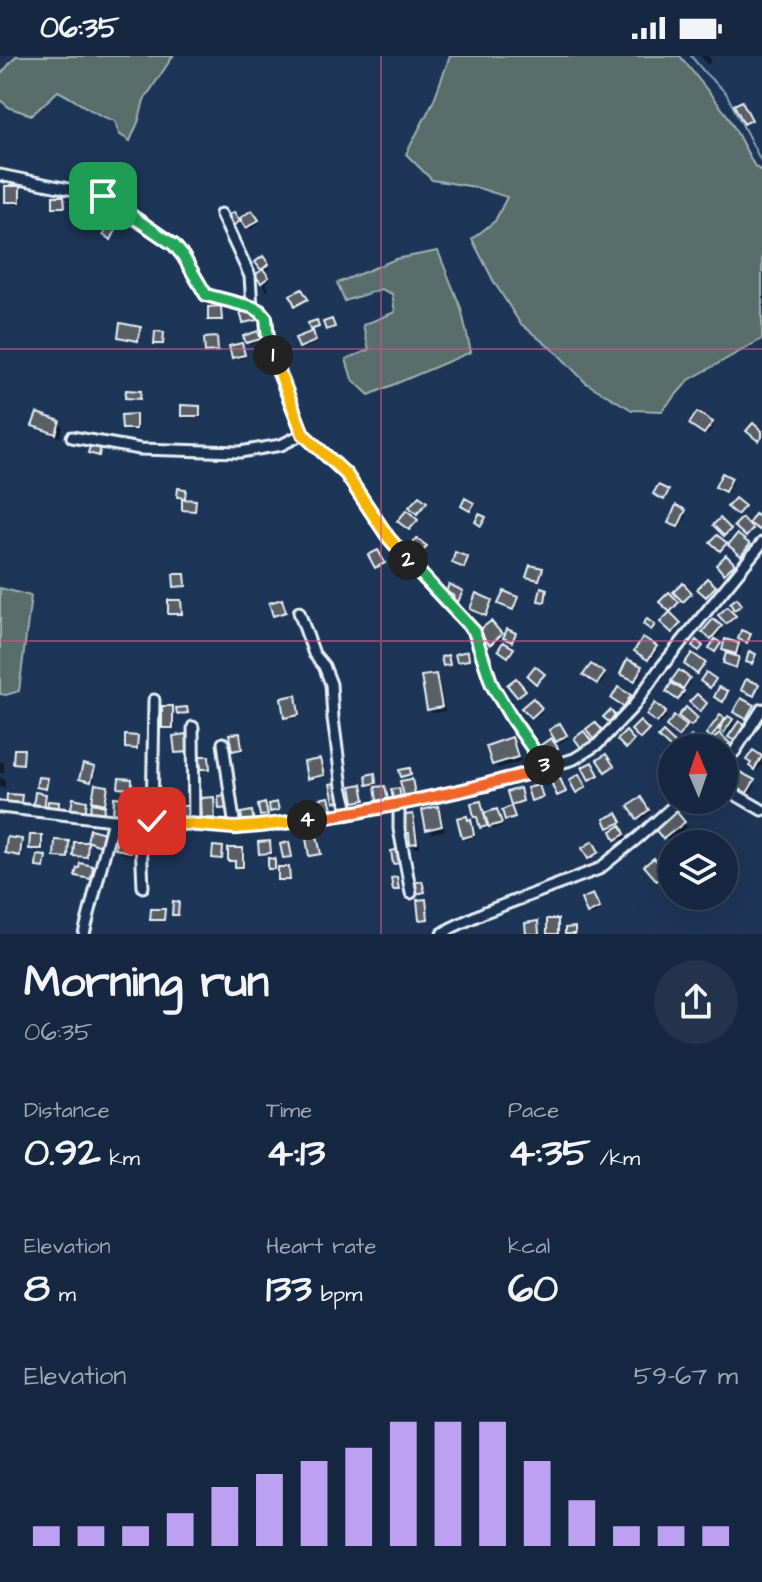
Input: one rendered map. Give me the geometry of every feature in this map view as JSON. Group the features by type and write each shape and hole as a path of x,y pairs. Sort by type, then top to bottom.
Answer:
{"street":[{"path":"0,175 103,196 174,245 206,295 260,311 266,318 277,370 303,434 346,474 388,537 474,631 492,685 547,768"},
{"path":"221,214 250,276 252,307"},
{"path":"72,437 140,449 240,452 281,445 303,434"},
{"path":"0,807 113,820 140,819 235,828 259,826 349,814 484,786 574,759 598,744 625,716 762,543"},
{"path":"299,612 314,654 324,666 331,684 342,787 349,814"},
{"path":"152,821 154,700"},
{"path":"738,746 762,709"},
{"path":"193,727 194,825"},
{"path":"223,743 235,828"},
{"path":"738,796 762,810"},
{"path":"399,803 399,829 411,893"},
{"path":"442,934 485,912 599,869 664,814"},
{"path":"140,819 143,887"},
{"path":"84,934 113,820"}],"green space":[{"path":"16,56 173,56 144,100 130,141 119,134 115,121 58,91 32,115 10,108 0,100 0,75"},
{"path":"450,56 680,56 728,116 754,165 762,172 762,339 689,380 662,411 632,410 586,383 559,355 520,323 472,239 495,221 507,197 475,187 432,180 406,154 433,102"},
{"path":"438,251 461,308 471,352 369,395 352,379 346,359 369,350 363,325 395,312 392,294 381,289 345,301 337,283 396,259"},
{"path":"0,588 31,596 19,691 6,695 0,694"}],"building":[{"path":"742,101 752,120 744,124 734,105"},
{"path":"5,186 20,186 20,202 5,202"},
{"path":"53,196 64,196 65,207 53,207"},
{"path":"83,205 94,205 93,217 82,216"},
{"path":"252,210 259,220 246,228 240,218"},
{"path":"234,212 240,221 233,226 227,216"},
{"path":"109,224 117,228 111,240 103,235"},
{"path":"263,256 269,264 261,270 255,262"},
{"path":"263,269 269,277 261,283 255,275"},
{"path":"302,289 308,299 295,306 290,295"},
{"path":"221,306 222,320 208,320 208,307"},
{"path":"254,309 257,320 243,323 240,312"},
{"path":"332,319 335,327 326,330 323,322"},
{"path":"317,320 319,327 310,330 308,323"},
{"path":"120,323 141,327 138,341 118,337"},
{"path":"155,331 164,332 163,344 154,344"},
{"path":"258,331 261,339 246,343 243,336"},
{"path":"313,331 316,341 299,348 295,338"},
{"path":"217,337 218,351 205,352 204,338"},
{"path":"242,343 245,355 232,358 229,346"},
{"path":"126,390 141,391 140,399 125,398"},
{"path":"181,405 200,406 200,416 181,416"},
{"path":"697,412 713,422 704,434 689,424"},
{"path":"37,413 60,421 56,434 32,426"},
{"path":"136,414 136,429 122,429 121,415"},
{"path":"753,423 762,431 758,441 746,431"},
{"path":"91,443 101,445 99,456 88,453"},
{"path":"722,473 732,478 725,492 715,487"},
{"path":"658,485 669,490 664,500 653,494"},
{"path":"178,488 186,489 185,498 177,497"},
{"path":"419,496 427,502 417,514 409,507"},
{"path":"465,498 474,503 470,511 461,506"},
{"path":"735,498 745,506 737,515 727,507"},
{"path":"182,499 196,500 195,511 182,510"},
{"path":"676,505 686,510 678,527 668,523"},
{"path":"407,510 418,520 409,530 397,521"},
{"path":"479,514 486,517 481,526 475,522"},
{"path":"755,514 762,519 761,531 749,523"},
{"path":"720,518 731,529 724,536 713,525"},
{"path":"742,518 753,529 746,537 734,526"},
{"path":"737,534 750,544 741,556 728,545"},
{"path":"717,535 727,543 720,551 710,542"},
{"path":"416,538 427,546 418,557 407,549"},
{"path":"378,550 385,563 375,568 368,555"},
{"path":"455,552 468,557 464,568 452,563"},
{"path":"726,555 735,564 724,574 716,565"},
{"path":"530,565 543,568 539,580 526,577"},
{"path":"173,574 185,574 186,586 174,587"},
{"path":"707,578 716,586 706,597 697,589"},
{"path":"683,583 692,593 683,602 673,592"},
{"path":"449,584 463,591 458,602 446,592"},
{"path":"541,587 547,589 545,602 538,601"},
{"path":"504,591 518,597 513,610 498,604"},
{"path":"669,592 679,602 670,612 659,602"},
{"path":"476,593 492,600 486,616 470,609"},
{"path":"737,598 742,605 734,610 730,603"},
{"path":"282,599 286,612 273,616 269,603"},
{"path":"168,600 181,600 182,614 168,614"},
{"path":"727,607 736,616 726,624 718,615"},
{"path":"670,612 681,623 672,633 660,622"},
{"path":"647,619 655,625 651,630 643,624"},
{"path":"713,619 722,626 711,639 702,632"},
{"path":"491,621 502,634 490,645 478,631"},
{"path":"507,629 516,633 512,642 503,638"},
{"path":"741,630 751,634 747,643 738,639"},
{"path":"643,637 657,646 648,660 634,651"},
{"path":"715,639 721,643 715,652 709,648"},
{"path":"725,639 739,643 736,654 722,650"},
{"path":"696,640 703,646 699,651 692,646"},
{"path":"503,642 514,648 508,657 498,650"},
{"path":"468,651 469,660 457,662 455,654"},
{"path":"749,651 756,654 752,664 746,662"},
{"path":"692,653 706,663 697,674 684,664"},
{"path":"726,653 739,657 736,668 723,663"},
{"path":"448,655 450,665 443,666 441,657"},
{"path":"627,659 642,666 635,681 620,674"},
{"path":"591,664 605,673 597,684 583,675"},
{"path":"535,666 545,674 536,684 527,676"},
{"path":"679,670 690,678 683,689 671,681"},
{"path":"706,672 716,679 710,688 700,681"},
{"path":"436,674 442,707 427,710 421,676"},
{"path":"516,678 526,690 517,697 507,685"},
{"path":"746,679 759,684 754,696 741,690"},
{"path":"671,683 684,691 678,700 666,692"},
{"path":"618,687 631,695 624,707 611,699"},
{"path":"719,687 728,691 723,702 714,697"},
{"path":"697,694 707,703 700,712 689,702"},
{"path":"296,695 299,715 284,718 281,698"},
{"path":"533,698 542,708 531,718 521,708"},
{"path":"741,698 754,705 746,719 733,712"},
{"path":"655,703 666,712 657,723 646,715"},
{"path":"162,706 173,706 173,728 162,728"},
{"path":"187,707 188,713 177,714 176,708"},
{"path":"686,707 698,718 691,726 678,716"},
{"path":"610,710 615,715 609,722 603,717"},
{"path":"720,715 725,718 714,734 706,734"},
{"path":"674,716 687,726 680,734 675,734 666,726"},
{"path":"728,716 733,719 724,733 719,730"},
{"path":"640,721 649,730 640,739 631,730"},
{"path":"739,721 748,728 738,743 738,734 730,734"},
{"path":"595,722 604,732 594,740 586,729"},
{"path":"560,723 567,735 556,742 549,730"},
{"path":"584,731 592,742 582,749 574,738"},
{"path":"626,731 634,740 626,749 617,740"},
{"path":"240,733 242,749 232,751 229,734"},
{"path":"186,734 189,752 175,753 173,736"},
{"path":"125,735 138,736 137,749 125,748"},
{"path":"512,737 518,757 492,765 486,746"},
{"path":"551,738 558,748 548,755 541,745"},
{"path":"14,749 24,749 23,764 13,763"},
{"path":"753,750 762,756 754,770 746,760"},
{"path":"606,754 614,766 605,772 597,760"},
{"path":"200,756 209,756 210,769 201,769"},
{"path":"320,759 324,775 307,779 304,762"},
{"path":"592,762 599,775 589,780 582,767"},
{"path":"83,764 95,767 91,782 79,779"},
{"path":"410,768 411,774 401,777 399,770"},
{"path":"738,771 755,780 747,793 738,788"},
{"path":"375,773 376,783 367,785 366,775"},
{"path":"579,774 586,787 576,793 569,780"},
{"path":"38,777 48,778 46,789 36,787"},
{"path":"119,778 132,779 132,789 118,788"},
{"path":"560,778 566,792 557,796 551,782"},
{"path":"412,779 415,794 404,796 400,781"},
{"path":"341,782 344,801 334,802 330,784"},
{"path":"95,784 108,786 105,804 92,801"},
{"path":"362,784 365,800 354,802 351,786"},
{"path":"539,785 543,797 531,801 527,788"},
{"path":"385,786 388,799 377,801 375,787"},
{"path":"399,788 401,797 393,799 391,789"},
{"path":"520,788 523,801 511,805 507,792"},
{"path":"35,792 46,794 44,809 33,808"},
{"path":"163,793 175,793 175,809 163,809"},
{"path":"7,794 22,795 20,811 6,810"},
{"path":"229,795 230,808 219,809 218,796"},
{"path":"138,796 150,797 149,814 136,813"},
{"path":"114,797 127,798 126,816 113,815"},
{"path":"214,797 215,818 202,819 201,798"},
{"path":"329,797 332,808 321,810 318,799"},
{"path":"641,797 649,810 637,819 628,806"},
{"path":"73,798 87,801 85,815 70,813"},
{"path":"311,800 313,816 300,818 298,801"},
{"path":"48,801 59,802 58,817 46,816"},
{"path":"481,801 487,826 480,828 471,803"},
{"path":"277,802 279,810 270,812 269,804"},
{"path":"92,803 105,806 102,818 89,815"},
{"path":"265,803 268,815 260,816 258,805"},
{"path":"181,806 193,806 193,820 182,821"},
{"path":"438,806 442,826 426,830 422,810"},
{"path":"511,806 515,817 505,820 502,810"},
{"path":"497,809 502,823 489,827 484,813"},
{"path":"252,811 254,823 243,825 241,813"},
{"path":"617,813 622,822 608,828 604,819"},
{"path":"413,814 417,843 410,844 409,833 403,834 400,816"},
{"path":"672,814 678,814 685,822 675,830 658,830 658,833 654,828"},
{"path":"467,816 468,820 471,819 474,835 462,838 457,818"},
{"path":"621,825 625,834 615,840 611,831"},
{"path":"90,829 105,833 101,846 87,841"},
{"path":"118,830 134,832 131,852 115,849"},
{"path":"30,835 42,835 42,849 29,849"},
{"path":"317,836 321,854 309,856 306,838"},
{"path":"7,837 22,839 20,856 5,853"},
{"path":"55,840 69,841 68,858 54,857"},
{"path":"270,841 271,853 259,854 258,842"},
{"path":"593,841 599,852 588,859 582,848"},
{"path":"74,842 88,842 87,857 73,856"},
{"path":"289,842 292,857 283,858 280,844"},
{"path":"213,846 223,847 222,859 212,858"},
{"path":"228,848 243,848 243,867 235,867 235,861 228,861"},
{"path":"400,849 402,863 393,864 391,851"},
{"path":"37,855 46,856 44,868 36,867"},
{"path":"268,858 275,859 275,869 268,869"},
{"path":"654,858 658,863 658,880 657,881 644,866"},
{"path":"80,863 93,866 91,879 75,876"},
{"path":"278,867 289,867 290,880 278,880"},
{"path":"397,877 399,890 393,890 391,878"},
{"path":"422,881 425,892 416,894 414,883"},
{"path":"593,894 600,908 587,914 581,899"},
{"path":"426,899 428,919 419,920 417,900"},
{"path":"173,901 179,902 178,915 172,915"},
{"path":"151,909 165,909 164,920 150,920"},
{"path":"547,919 558,919 558,934 547,934"},
{"path":"538,921 539,934 526,934 525,923"},
{"path":"575,927 575,934 565,934 565,928"}],"waterway":[{"path":"691,56 726,93 762,163"}],"route":[{"path":"103,196 174,245 206,295 252,307 266,318 277,370 303,434 346,474 388,537 474,631 492,685 547,768 484,786 349,814 235,828 152,821"}]}
